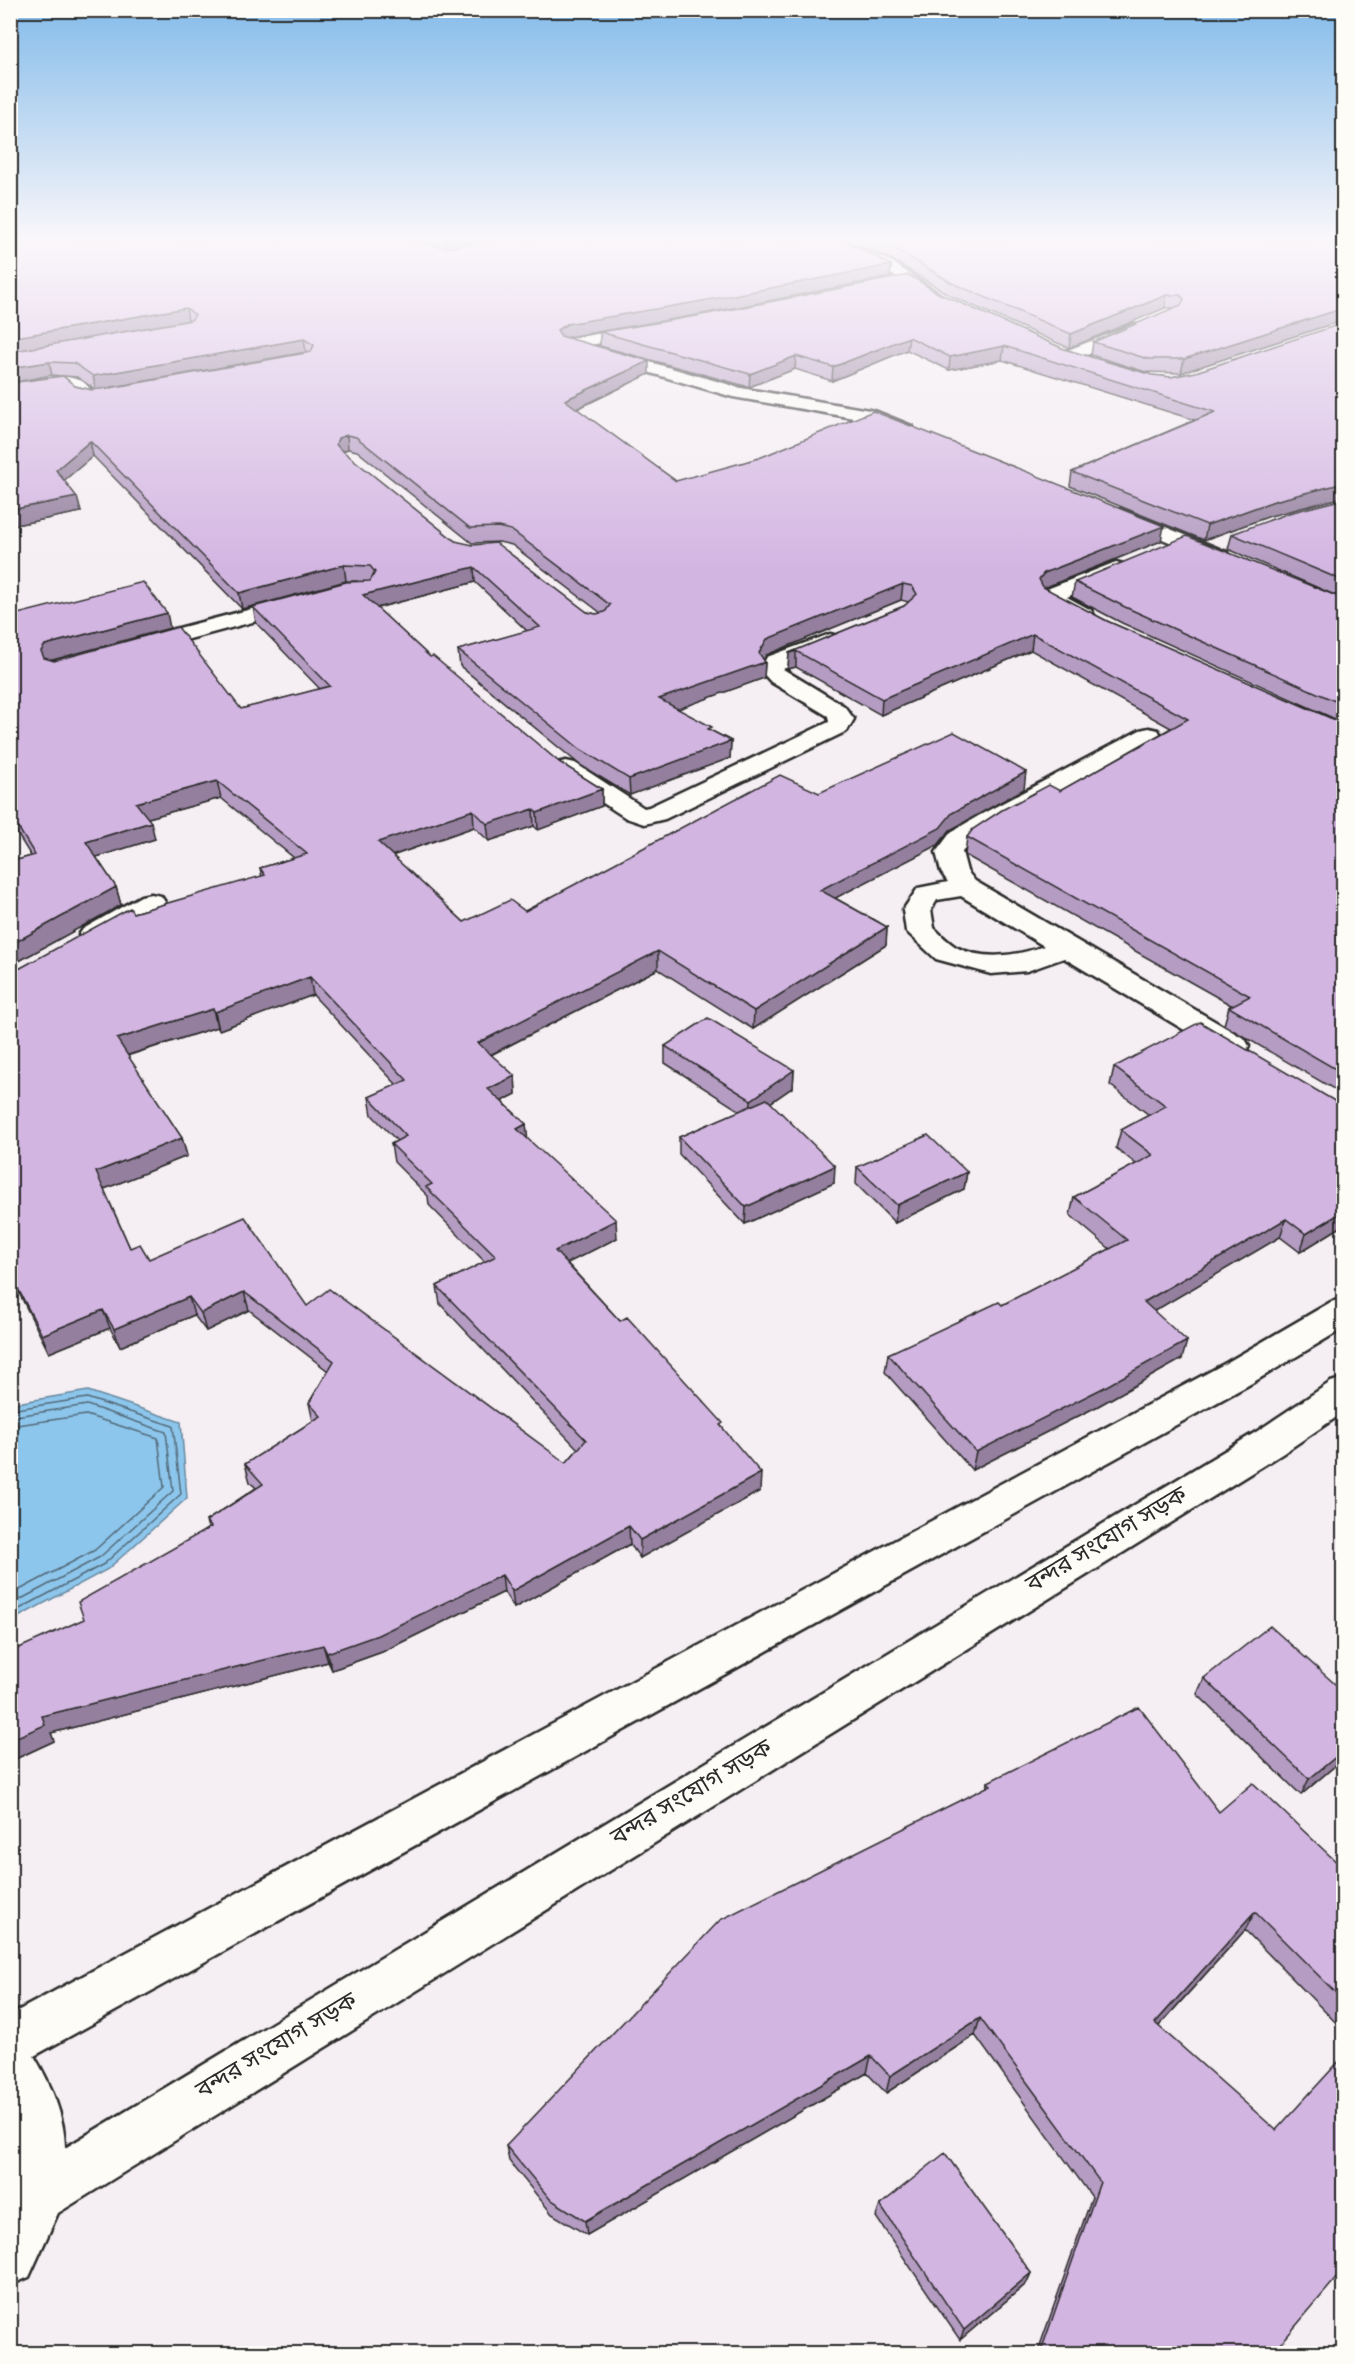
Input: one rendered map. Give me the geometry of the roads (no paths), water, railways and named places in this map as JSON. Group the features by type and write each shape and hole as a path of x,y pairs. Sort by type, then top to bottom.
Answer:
{"main road":[{"path":"587,349 739,393 869,415 925,437"},
{"path":"1072,349 1062,353 1100,365"},
{"path":"10,390 68,382 77,385 85,394 96,397 136,391"},
{"path":"1102,507 1235,562"},
{"path":"1103,625 1050,596 1144,557 1194,545 1225,541"},
{"path":"116,652 313,598"},
{"path":"544,751 570,772 635,813 644,816 656,814 839,726 843,719 836,711 771,670 775,663 850,632"},
{"path":"1149,735 989,820 960,838 949,852 954,872 965,886 1251,1057"},
{"path":"965,886 928,894 917,910 920,931 946,953 991,965 1027,962 1066,947"},
{"path":"71,947 151,902"},
{"path":"10,2042 1239,1373 1344,1311"},
{"name":"বন্দর সংযোগ সড়ক","path":"39,2194 1269,1443 1344,1392"},
{"path":"10,2063 26,2091 39,2139 39,2194 10,2258"}],"water":[{"path":"88,1391 181,1422 187,1498 108,1569 11,1621 11,1404"}]}
